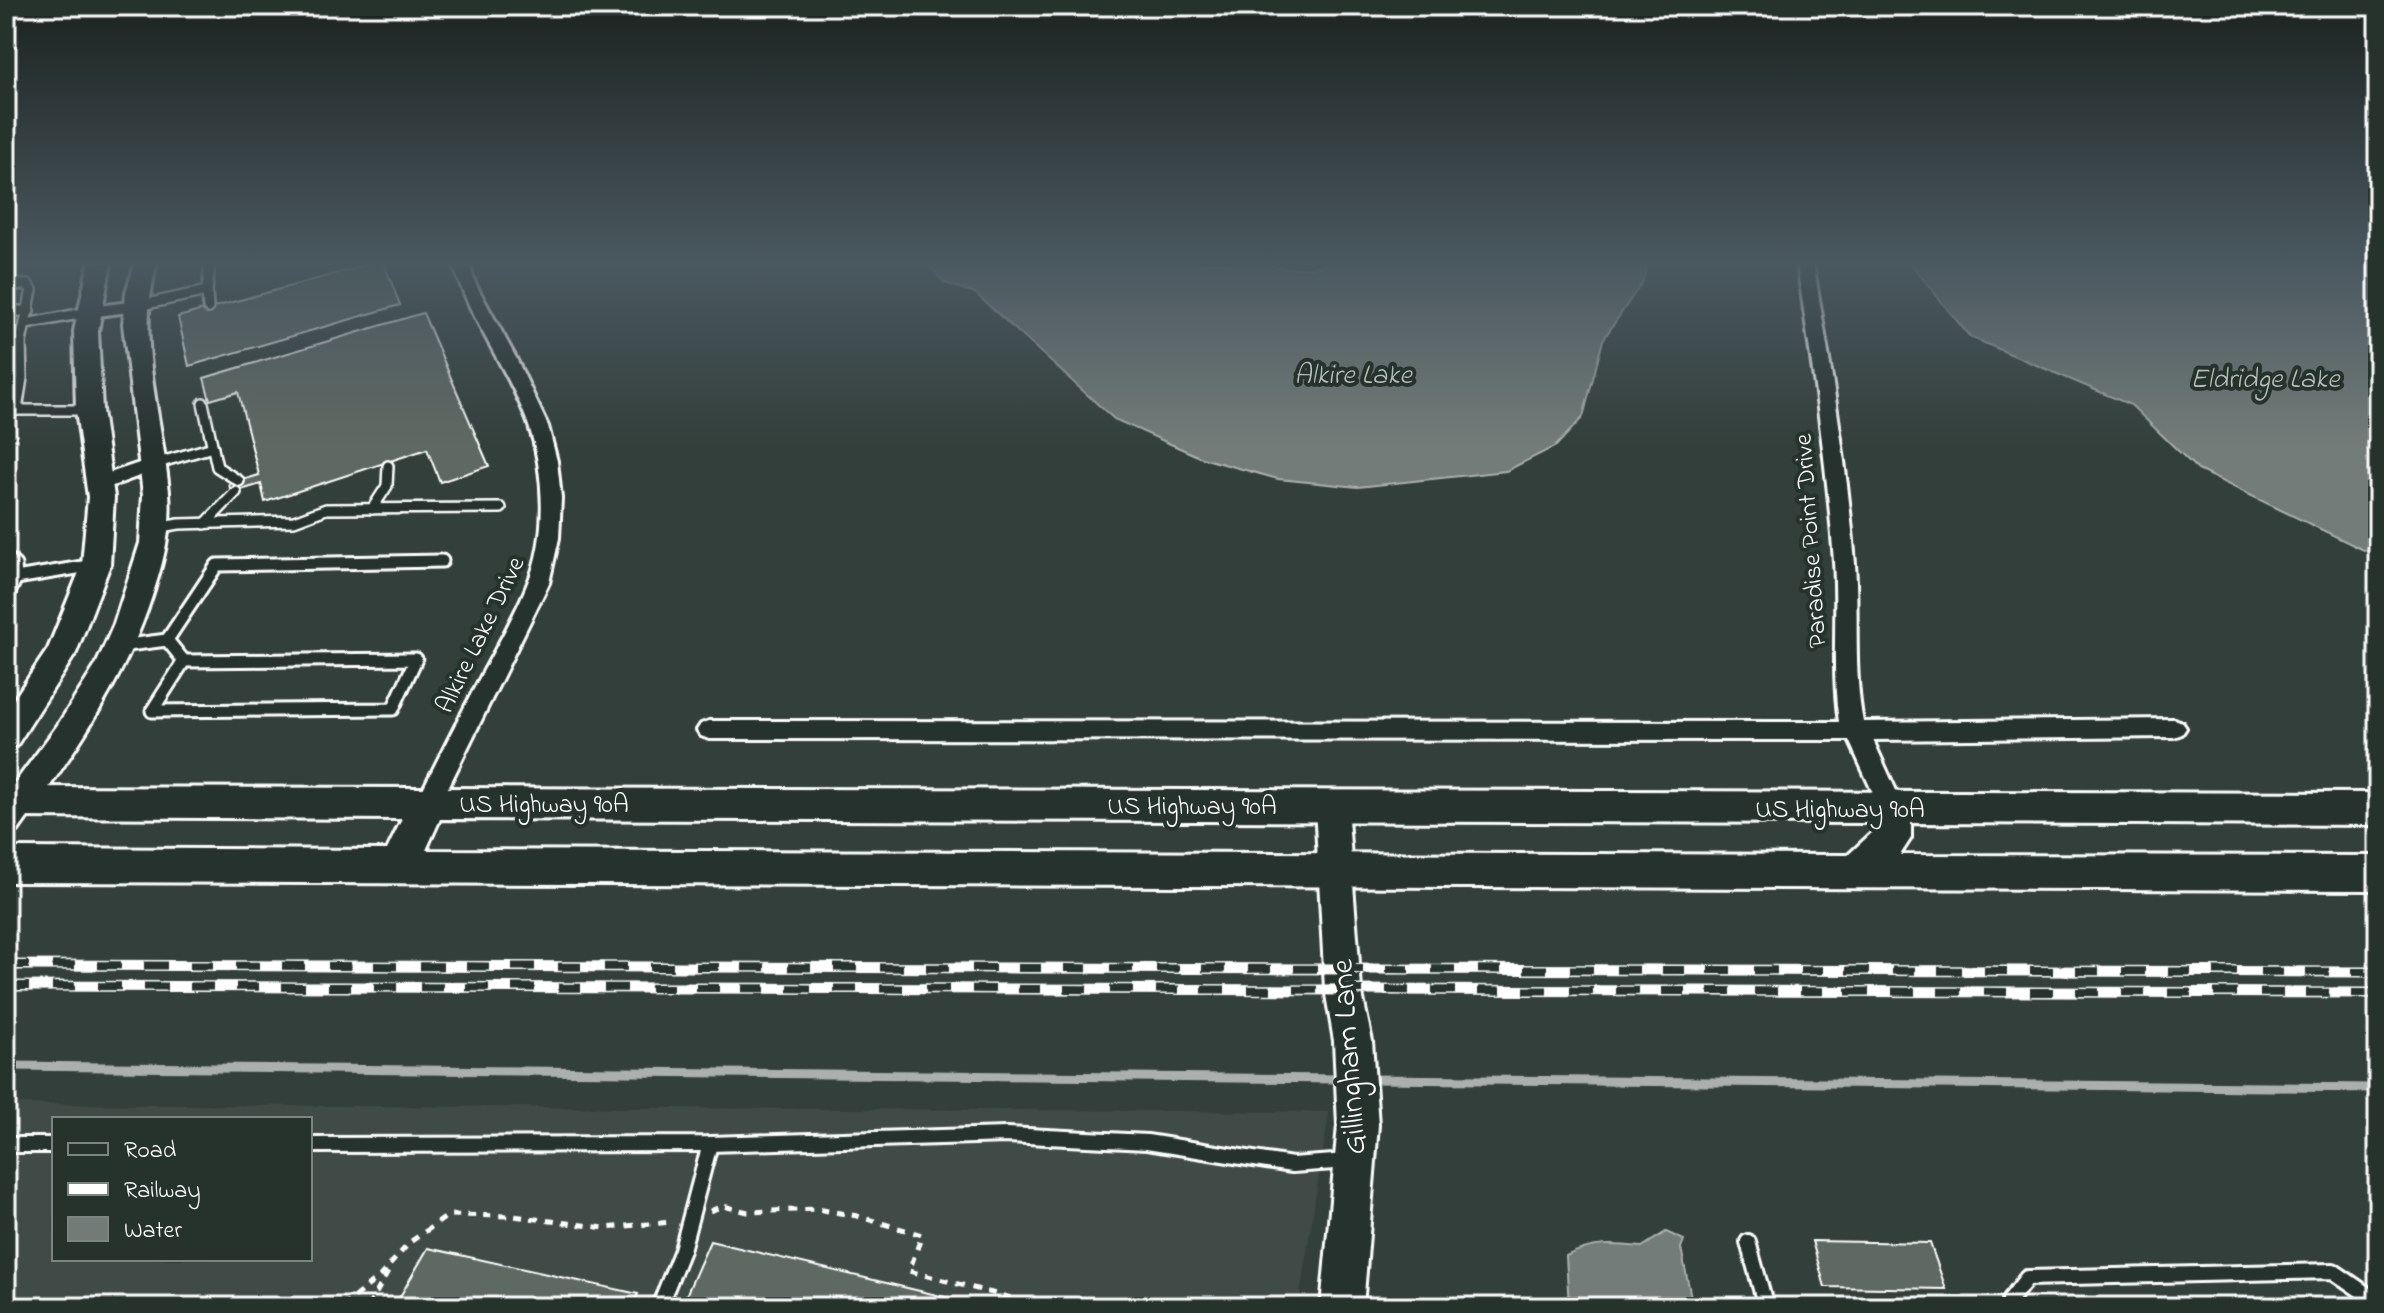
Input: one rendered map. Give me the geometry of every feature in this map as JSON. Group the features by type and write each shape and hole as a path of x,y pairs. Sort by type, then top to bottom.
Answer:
{"main road":[{"name":"US Highway 90A","path":"11,808 428,803 2378,809"},
{"path":"399,866 428,803"},
{"path":"1857,871 1892,838 1892,808"},
{"path":"6,865 2378,873"}],"street":[{"path":"6,736 61,653 96,565 101,529 99,484 89,410 87,324"},
{"path":"11,808 57,751 120,646 147,569 156,528 154,464 136,349 137,324"},
{"name":"Alkire Lake Drive","path":"428,803 539,583 550,547 554,508 551,471 543,435 488,324"},
{"name":"Paradise Point Drive","path":"1815,324 1834,447 1845,567 1845,684 1851,722 1892,808"},
{"path":"99,484 154,464"},
{"path":"709,730 1279,728 1857,732 2174,728"},
{"name":"Gillingham Lane","path":"1331,806 1343,989 1353,1041 1357,1143 1342,1307"}],"lane":[{"path":"26,324 21,342 22,378 11,410 89,410"},
{"path":"6,346 21,342"},
{"path":"6,378 22,378"},
{"path":"203,403 217,467 237,487 205,524"},
{"path":"154,464 213,447"},
{"path":"372,509 387,486 388,466"},
{"path":"156,528 294,521 326,509 501,508"},
{"path":"6,557 15,565 16,578 6,599"},
{"path":"120,646 167,640 217,565 442,561"},
{"path":"16,578 96,565"},
{"path":"167,640 184,661"},
{"path":"416,659 393,709 152,711 184,661 416,659"},
{"path":"312,1145 710,1144 1007,1135 1147,1142 1292,1165 1357,1143"},
{"path":"659,1307 682,1250 710,1144"},
{"path":"6,1145 52,1145"},
{"path":"1748,1242 1766,1307"},
{"path":"2012,1307 2010,1300 2027,1278 2333,1271 2378,1302"}],"path":[{"path":"368,1307 397,1257"},
{"path":"1022,1302 1045,1307"}],"shaded area":[{"path":"6,1104 1329,1112 1298,1307 6,1307"}],"water":[{"name":"Alkire Lake","path":"1009,324 1614,324 1603,340 1583,417 1556,446 1506,471 1358,487 1278,479 1202,458 1114,419"},
{"name":"Eldridge Lake","path":"1960,324 2378,324 2378,557 2198,470 2131,405 1970,337"},
{"path":"1666,1232 1684,1240 1681,1248 1693,1307 1569,1307 1566,1256 1603,1245 1642,1247"}],"building":[{"path":"180,324 333,324 189,366"},
{"path":"385,324 428,324 489,466 440,482 427,449 265,502 261,484 231,493 229,484 259,475 238,392 210,400 204,378"},
{"path":"710,1241 987,1307 681,1307"},
{"path":"1812,1241 1930,1243 1946,1289 1825,1287"},
{"path":"428,1248 638,1294 632,1307 394,1307"}],"waterway":[{"path":"6,1066 1344,1079"},
{"path":"1368,1079 2378,1088"}],"railway":[{"path":"6,965 2378,972"},
{"path":"6,986 2378,993"}]}
